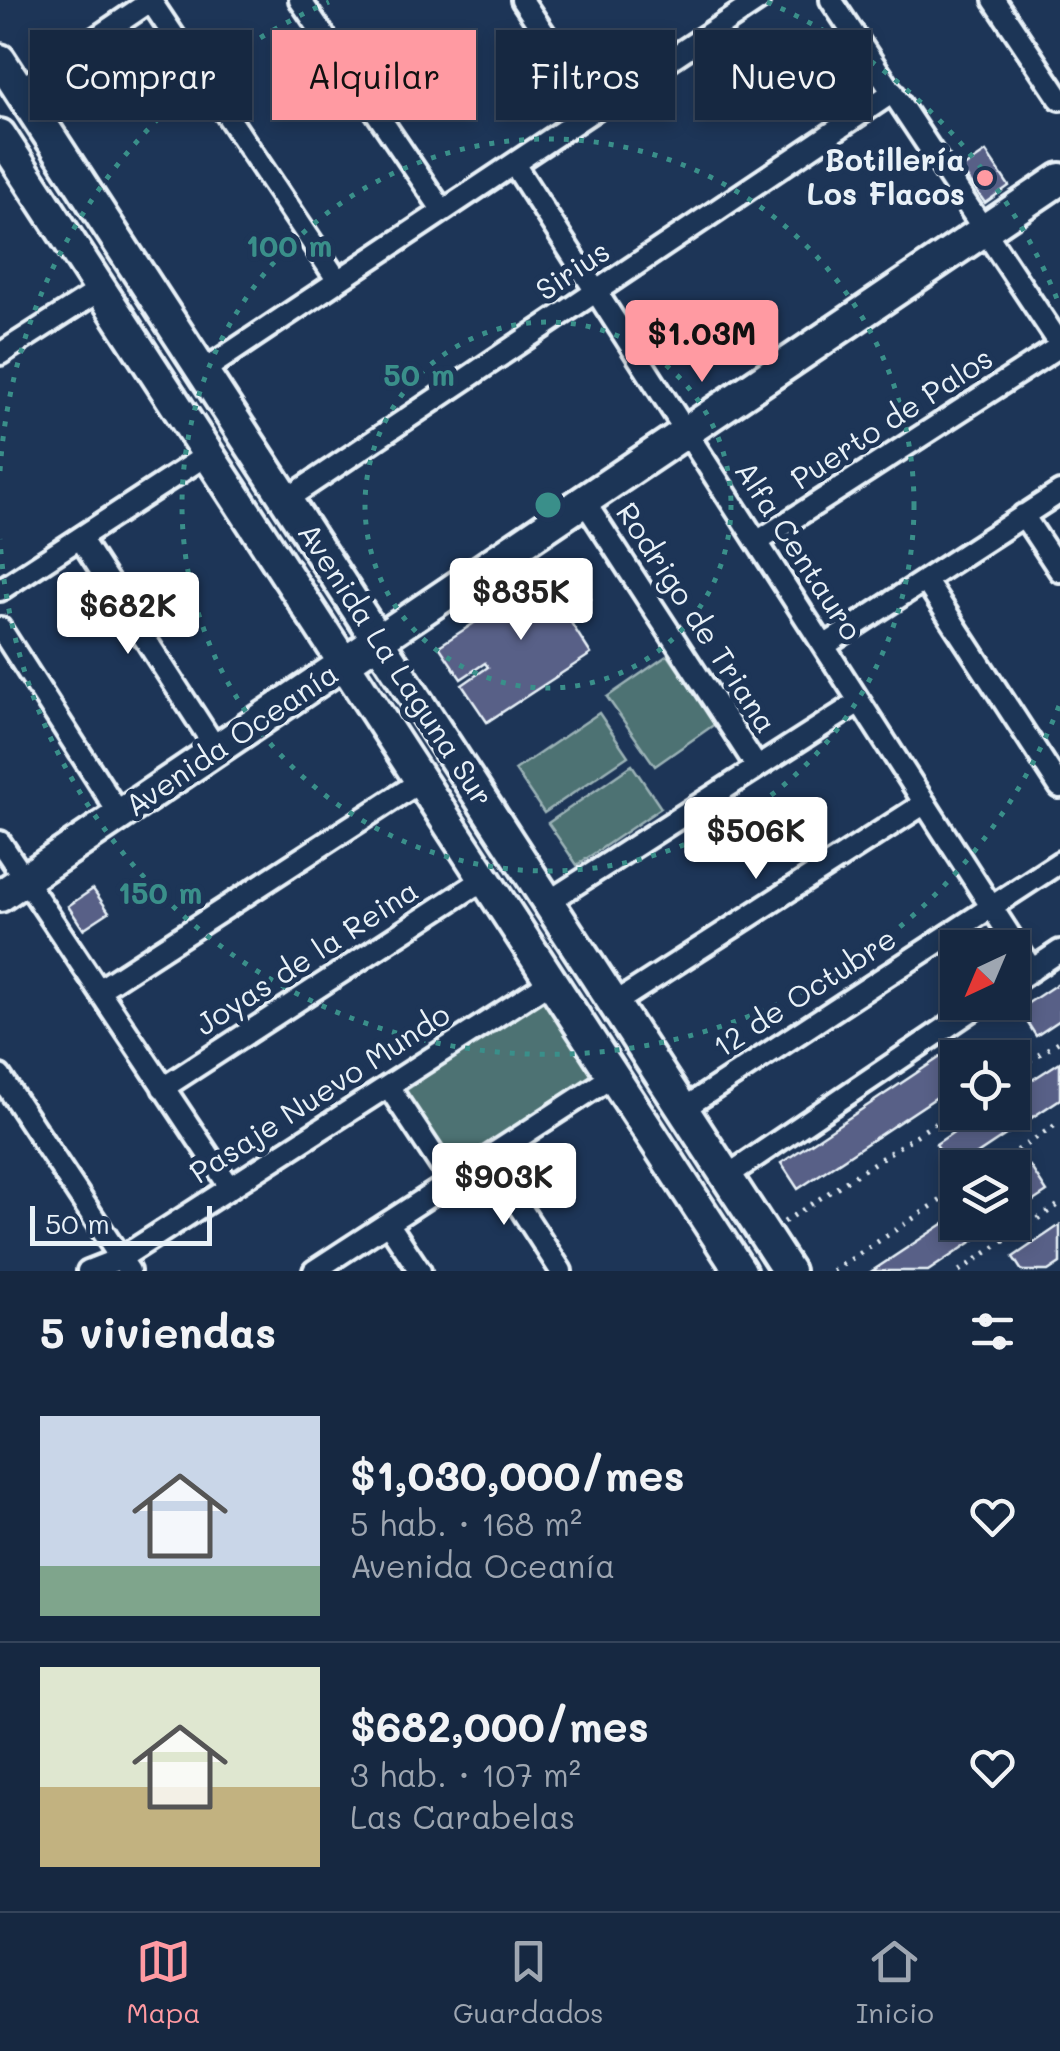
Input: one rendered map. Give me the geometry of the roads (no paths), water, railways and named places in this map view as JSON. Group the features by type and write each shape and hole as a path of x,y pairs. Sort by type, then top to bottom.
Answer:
{"street":[{"path":"19,90 151,0 338,281"},
{"path":"300,0 443,211"},
{"path":"522,0 542,30"},
{"path":"675,56 758,0"},
{"path":"830,0 1060,345"},
{"path":"994,0 1060,99"},
{"name":"Avenida La Laguna Sur","path":"0,60 788,1271"},
{"name":"Sirius","path":"287,499 893,92"},
{"path":"203,371 579,120"},
{"name":"Avenida La Laguna Sur","path":"0,136 740,1271"},
{"name":"Alfa Centauro","path":"514,164 1032,970"},
{"name":"Avenida Oceanía","path":"12,888 1060,180"},
{"path":"0,354 100,290"},
{"name":"Puerto de Palos","path":"757,542 1060,345"},
{"path":"0,590 208,454"},
{"path":"824,646 1060,492"},
{"name":"Rodrigo de Triana","path":"584,501 758,768"},
{"path":"1024,516 1060,571"},
{"path":"80,538 217,750"},
{"path":"925,580 1060,787"},
{"path":"0,628 120,815"},
{"path":"548,902 859,702"},
{"path":"99,990 421,781"},
{"path":"615,1004 924,803"},
{"path":"0,842 12,888 99,990 230,1188"},
{"name":"12 de Octubre","path":"683,1109 1060,862"},
{"name":"Joyas de la Reina","path":"163,1088 484,879"},
{"path":"1032,970 1060,952"},
{"name":"Pasaje Nuevo Mundo","path":"88,1271 125,1264 230,1188 551,981"},
{"path":"726,1176 957,1020"},
{"path":"0,1076 125,1264"},
{"path":"314,1271 613,1076"},
{"path":"388,1086 451,1181"},
{"path":"488,1158 562,1271"},
{"path":"388,1222 420,1271"}],"place":[{"name":"Botillería Los Flacos","path":"985,178"}]}
